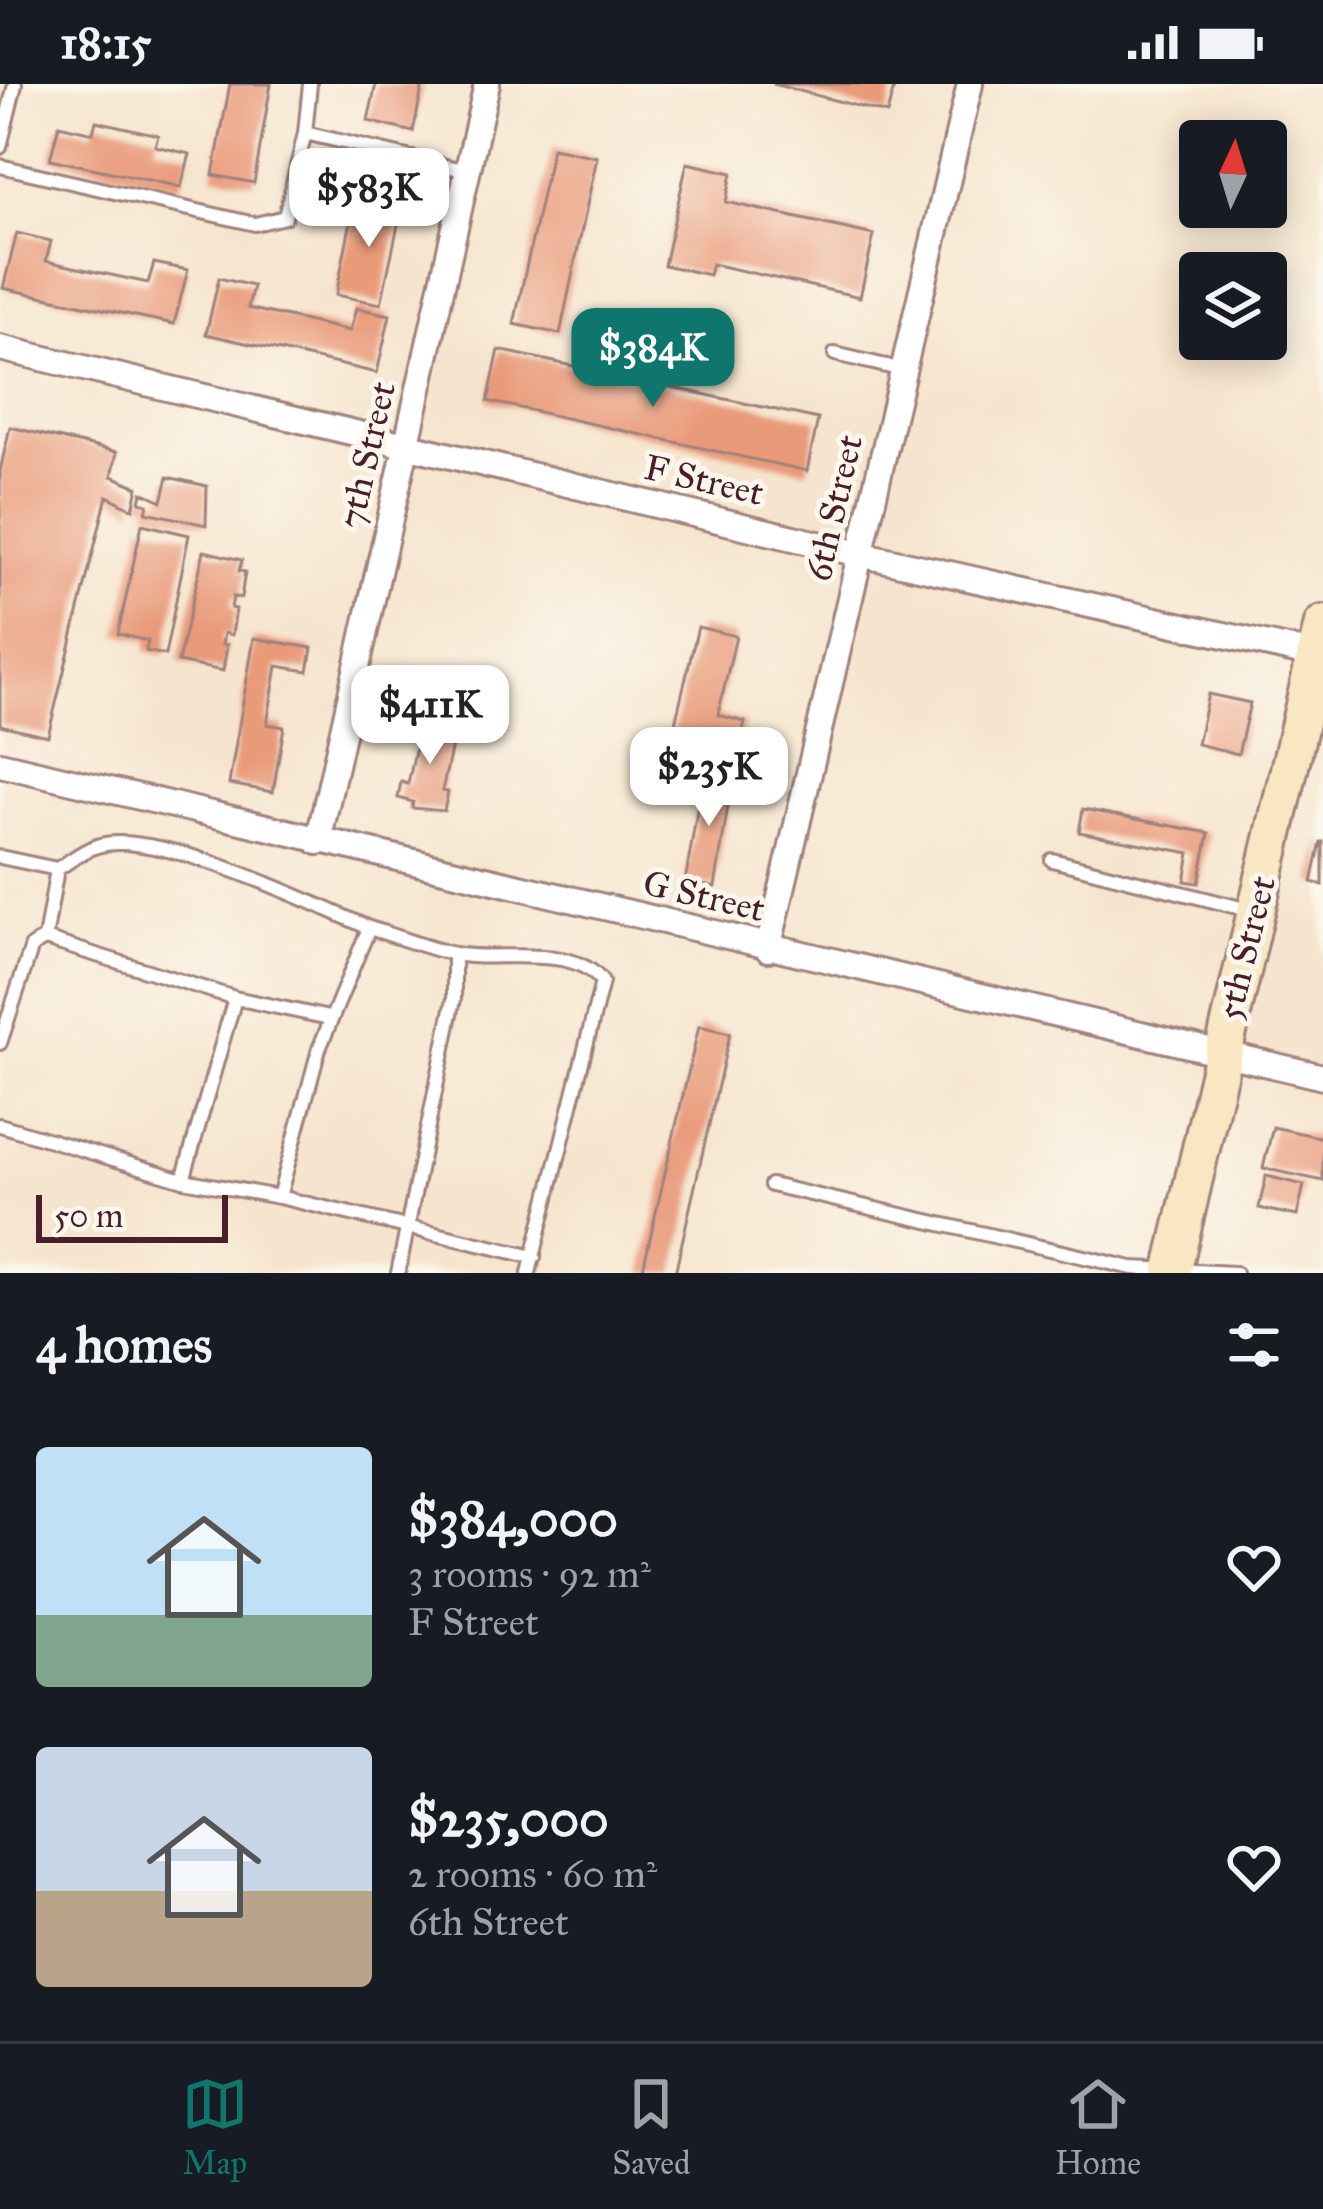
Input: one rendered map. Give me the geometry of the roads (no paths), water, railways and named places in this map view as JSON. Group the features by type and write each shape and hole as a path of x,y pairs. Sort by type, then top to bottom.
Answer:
{"main road":[{"name":"5th Street","path":"1173,1270 1220,1053 1321,646"}],"street":[{"name":"7th Street","path":"318,842 488,84"},
{"name":"6th Street","path":"768,949 970,84"},
{"name":"F Street","path":"0,348 860,554 1321,646"},
{"name":"G Street","path":"0,764 768,949 1323,1076"}],"lane":[{"path":"0,147 15,84"},
{"path":"0,166 255,224 285,217 305,133 310,84"},
{"path":"305,133 468,171"},
{"path":"835,354 903,370"},
{"path":"0,857 57,869 98,845 140,844 242,874 369,928 454,955 573,963 592,969 602,982 529,1273"},
{"path":"1052,860 1255,911"},
{"path":"45,939 57,869"},
{"path":"279,1196 329,1018 369,928"},
{"path":"0,1042 32,946 45,939 236,998 329,1018"},
{"path":"398,1273 454,999 454,955"},
{"path":"183,1180 236,998"},
{"path":"0,1125 183,1180 279,1196 534,1257"},
{"path":"771,1185 1132,1268 1234,1273"}]}
